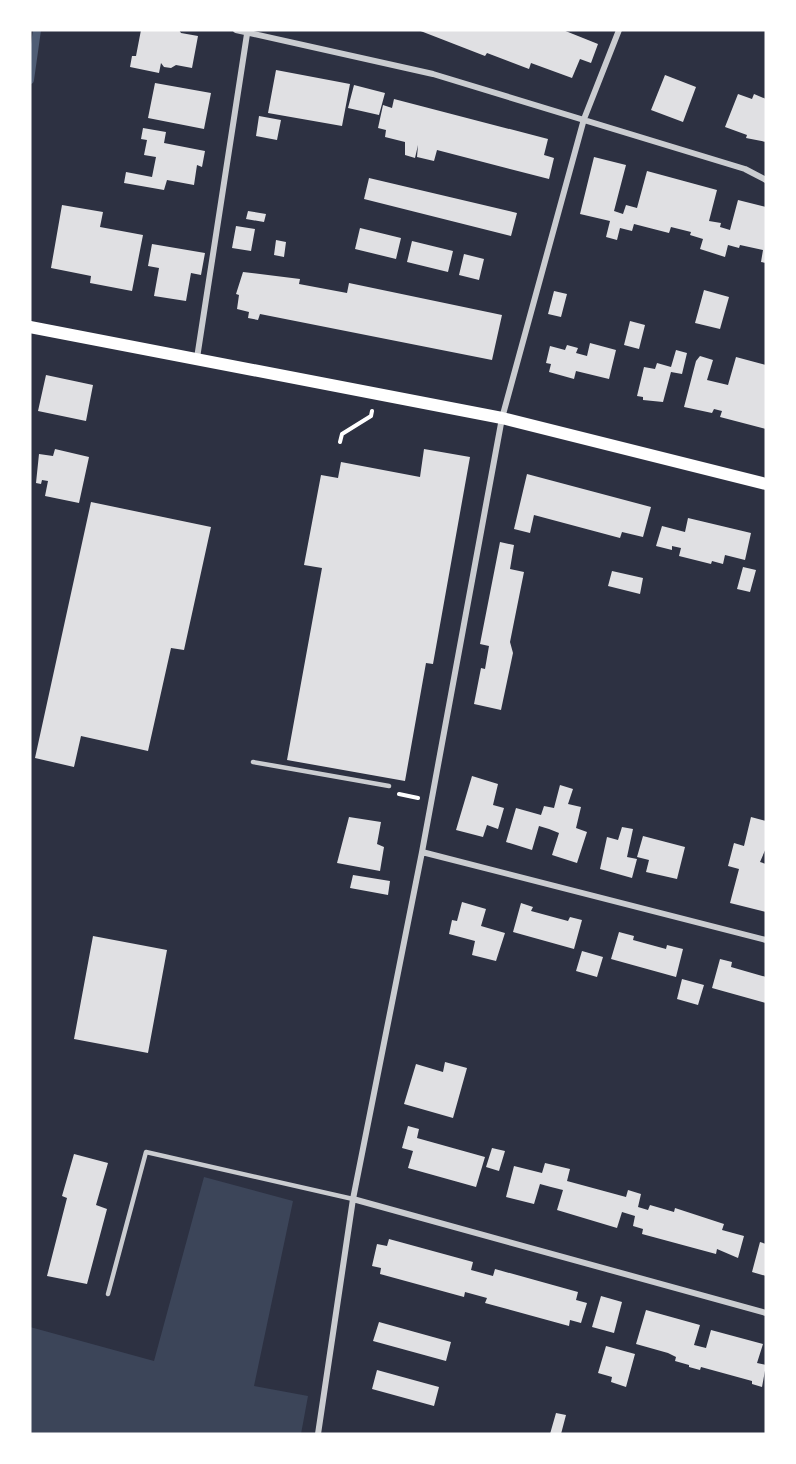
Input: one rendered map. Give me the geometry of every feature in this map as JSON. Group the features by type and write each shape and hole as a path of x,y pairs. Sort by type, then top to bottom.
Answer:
{"main road":[{"path":"30,327 502,418 766,484"}],"street":[{"path":"236,30 433,74 745,169 766,180"},
{"path":"318,1434 353,1199 422,852 502,418 584,119 619,30"},
{"path":"197,358 247,34"},
{"path":"422,852 766,940"},
{"path":"353,1199 766,1313"}],"lane":[{"path":"253,762 389,786"},
{"path":"108,1294 146,1152 353,1199"}],"path":[{"path":"340,442 342,434 370,416 376,392"}],"shaded area":[{"path":"204,1177 293,1201 254,1386 308,1396 301,1434 30,1434 30,1327 154,1361"}],"building":[{"path":"141,30 179,30 181,33 198,36 192,68 176,65 171,68 164,67 161,63 159,73 130,67 132,56 136,56"},
{"path":"418,30 563,30 598,44 591,63 580,59 572,78 531,63 529,69 487,53 485,56"},
{"path":"276,70 350,84 342,126 268,113"},
{"path":"665,75 696,87 683,122 651,110"},
{"path":"155,83 211,93 204,129 148,118"},
{"path":"354,85 385,93 379,115 348,108"},
{"path":"738,94 752,99 754,94 766,99 766,142 746,138 747,135 725,127"},
{"path":"394,99 548,139 544,155 554,158 549,179 437,150 434,161 417,157 418,145 415,158 405,155 405,142 385,137 386,130 378,128 383,105 392,108"},
{"path":"259,116 281,120 277,140 256,136"},
{"path":"143,128 166,132 164,143 205,151 202,167 197,165 194,185 167,180 164,190 124,183 126,172 152,177 156,157 144,155 147,140 141,139"},
{"path":"594,157 626,165 614,211 623,214 626,205 637,208 647,171 717,190 709,221 721,223 720,227 730,230 738,200 766,207 766,263 761,262 763,250 728,245 725,257 700,249 703,239 690,235 691,232 671,227 669,233 634,224 632,231 620,228 617,240 606,237 610,221 580,214"},
{"path":"369,178 517,213 511,236 364,199"},
{"path":"62,205 103,212 100,227 143,235 132,291 90,283 91,276 51,268"},
{"path":"248,211 266,214 264,222 246,219"},
{"path":"236,226 255,229 251,251 232,248"},
{"path":"360,228 401,238 396,259 355,249"},
{"path":"276,240 286,242 284,257 274,255"},
{"path":"412,241 453,251 448,272 407,262"},
{"path":"152,244 205,253 201,275 191,273 186,301 154,296 159,268 148,266"},
{"path":"464,254 484,259 479,280 459,275"},
{"path":"243,272 300,279 299,284 347,293 349,283 502,315 492,360 260,314 258,320 248,318 249,312 237,309 239,295 236,294"},
{"path":"704,290 729,297 720,329 695,323"},
{"path":"554,291 567,294 561,317 548,314"},
{"path":"630,321 645,325 639,349 624,345"},
{"path":"590,343 616,350 609,379 576,371 574,379 549,372 551,364 546,363 550,346 565,350 567,345 578,348 576,353 587,356"},
{"path":"676,350 687,353 682,374 671,372 663,402 643,400 643,397 637,396 644,367 655,369 657,363 671,367"},
{"path":"700,356 713,360 707,380 728,385 736,357 766,365 766,429 720,417 722,411 714,409 712,413 684,407 696,361"},
{"path":"46,375 93,385 86,421 38,411"},
{"path":"55,449 89,457 79,503 45,496 48,481 42,480 41,484 36,483 39,454 53,456"},
{"path":"424,449 470,457 433,664 426,663 405,781 287,760 322,568 304,565 321,475 338,478 341,462 420,477"},
{"path":"527,474 651,507 643,537 622,532 620,538 534,515 530,533 514,529"},
{"path":"91,502 211,527 184,650 171,648 148,751 81,736 74,767 35,758"},
{"path":"688,518 751,533 745,560 725,555 723,564 712,561 711,564 679,556 681,548 672,546 672,550 656,546 662,526 685,532"},
{"path":"500,542 514,545 510,569 524,572 510,642 513,653 501,710 474,704 481,668 485,669 489,646 480,644"},
{"path":"743,567 756,570 750,592 737,589"},
{"path":"612,571 643,578 640,594 608,586"},
{"path":"472,776 498,784 493,805 504,808 498,829 487,825 483,837 456,830"},
{"path":"560,785 573,789 568,804 581,807 576,828 587,832 577,863 552,855 559,833 539,826 532,850 506,842 516,808 541,815 544,806 554,808"},
{"path":"349,817 381,822 377,844 384,847 380,871 337,863"},
{"path":"751,817 766,821 766,848 760,862 766,864 766,912 730,903 739,869 728,866 734,843 744,846"},
{"path":"622,827 633,829 627,857 637,859 632,878 600,869 607,837 618,840"},
{"path":"643,836 685,847 677,879 646,872 649,860 637,857"},
{"path":"353,875 390,881 388,895 350,888"},
{"path":"462,902 486,909 481,926 505,933 496,961 472,955 475,941 449,934 452,920 457,921"},
{"path":"521,903 533,907 531,911 568,921 570,917 582,920 574,949 513,932"},
{"path":"619,932 634,936 633,940 666,949 667,945 683,949 676,977 611,959"},
{"path":"93,936 167,950 148,1053 74,1039"},
{"path":"582,951 603,957 597,977 576,971"},
{"path":"720,959 732,962 731,967 766,977 766,1003 712,988"},
{"path":"682,979 704,985 698,1005 677,999"},
{"path":"445,1062 467,1068 453,1118 404,1104 416,1064 443,1072"},
{"path":"408,1126 419,1129 417,1138 485,1157 476,1187 408,1168 413,1151 402,1148"},
{"path":"492,1148 505,1151 499,1171 486,1167"},
{"path":"74,1154 108,1163 96,1205 107,1209 87,1284 47,1276 67,1198 62,1196"},
{"path":"545,1163 570,1169 567,1181 626,1197 628,1190 641,1194 638,1207 648,1210 650,1205 674,1212 675,1208 724,1224 722,1230 744,1236 738,1258 717,1249 716,1254 642,1234 643,1229 633,1226 635,1216 622,1212 617,1228 557,1210 563,1190 540,1184 534,1204 506,1197 514,1166 542,1173"},
{"path":"389,1239 473,1262 471,1270 493,1276 495,1269 578,1292 576,1300 587,1303 581,1323 570,1320 569,1326 485,1303 487,1298 465,1292 464,1297 380,1274 381,1268 372,1266 377,1244 387,1246"},
{"path":"760,1242 766,1244 766,1276 752,1272"},
{"path":"601,1296 622,1302 614,1333 592,1327"},
{"path":"646,1310 700,1325 694,1345 706,1348 711,1330 763,1344 757,1363 766,1365 762,1387 752,1384 752,1381 701,1367 700,1370 689,1367 689,1365 675,1361 676,1357 668,1353 636,1344"},
{"path":"379,1322 451,1342 446,1361 373,1341"},
{"path":"606,1346 635,1354 626,1387 611,1382 612,1377 598,1373"},
{"path":"377,1370 439,1387 434,1406 372,1389"},
{"path":"556,1413 566,1415 561,1434 550,1434"}],"waterway":[{"path":"30,80 37,30"}]}
